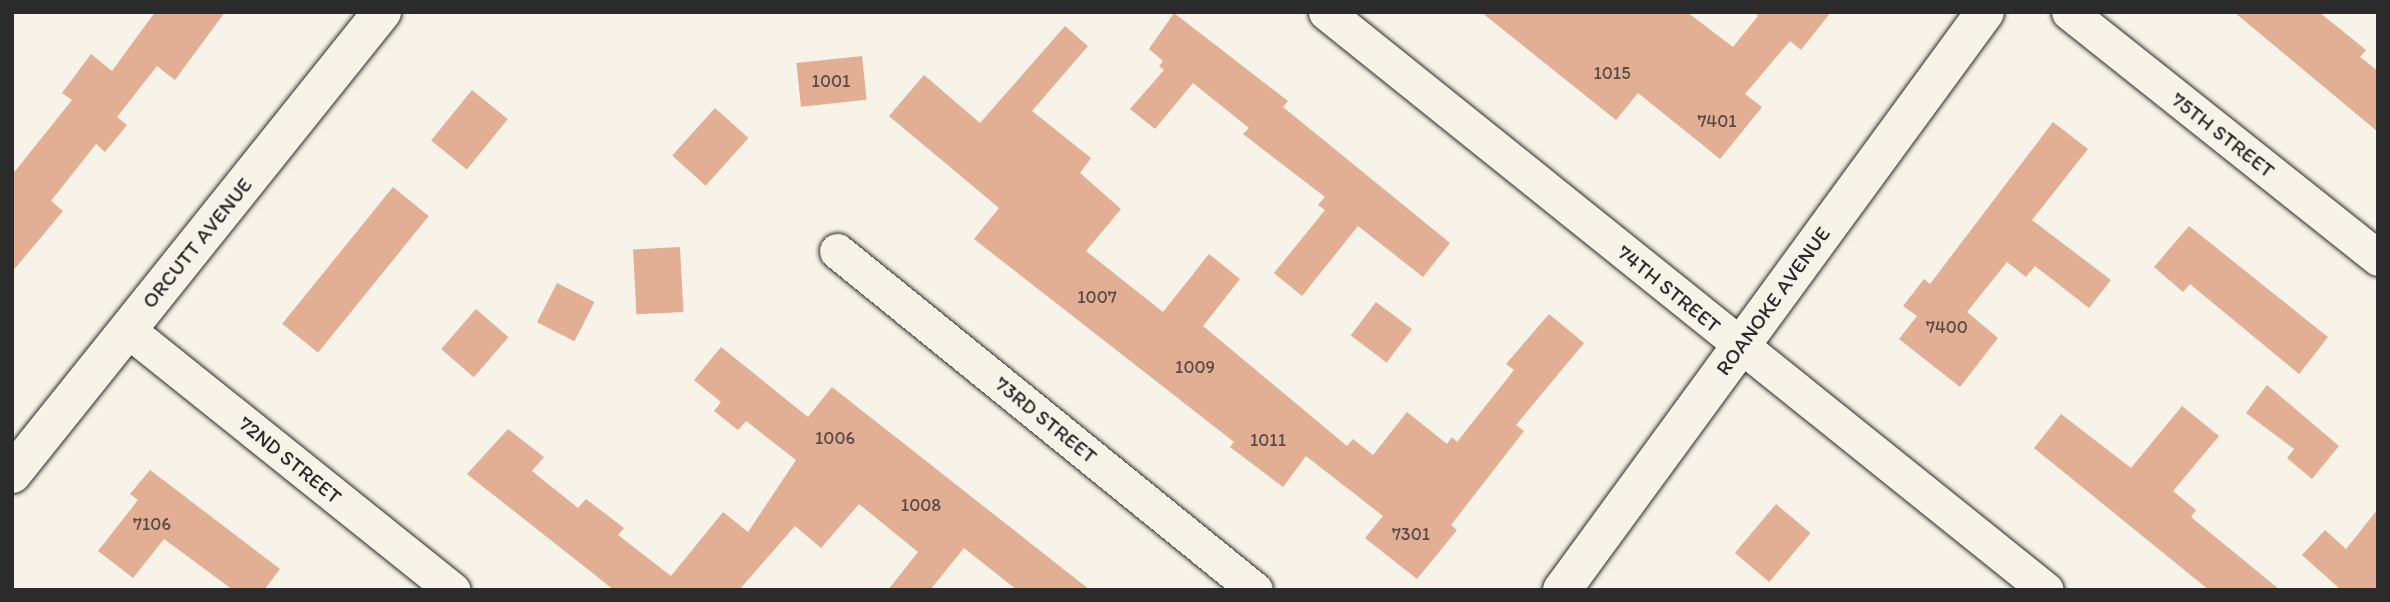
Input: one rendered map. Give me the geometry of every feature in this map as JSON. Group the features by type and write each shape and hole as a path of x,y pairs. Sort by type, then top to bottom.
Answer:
{"street":[{"name":"74TH STREET","path":"1326,12 2046,590"},
{"name":"ROANOKE AVENUE","path":"1562,590 1985,12"},
{"name":"75TH STREET","path":"2069,12 2378,258"},
{"name":"ORCUTT AVENUE","path":"12,474 373,16"},
{"name":"73RD STREET","path":"837,251 1255,590"},
{"name":"72ND STREET","path":"128,330 453,590"}],"building":[{"path":"155,12 225,12 175,80 157,66 117,117 127,125 105,152 96,144 51,201 63,211 12,272 12,175 72,100 62,93 91,54 112,71"},
{"path":"1481,12 1687,12 1733,47 1758,16 1754,12 1831,12 1801,50 1790,41 1745,94 1762,107 1720,159 1638,93 1616,120"},
{"path":"2234,12 2319,12 2366,50 2360,57 2378,71 2378,132"},
{"path":"1174,13 1288,101 1283,107 1450,243 1423,277 1358,226 1302,296 1274,273 1325,210 1318,205 1325,197 1243,134 1249,128 1193,83 1155,129 1130,109 1164,70 1159,66 1163,61 1149,49"},
{"path":"1065,26 1088,46 1032,111 1091,158 1080,173 1121,209 1086,251 1163,312 1209,254 1240,279 1203,326 1347,446 1353,439 1373,455 1407,412 1447,444 1452,437 1457,442 1514,370 1506,364 1549,314 1584,343 1516,425 1524,431 1451,525 1457,530 1417,579 1365,538 1383,516 1306,456 1283,487 1230,447 1234,442 974,239 999,208 889,116 924,75 980,123"},
{"path":"862,56 867,100 801,107 796,63"},
{"path":"472,90 508,119 467,169 431,141"},
{"path":"715,108 748,138 706,186 672,156"},
{"path":"2053,122 2088,149 2032,220 2111,280 2089,308 2035,266 2026,277 2007,262 1967,312 1998,338 1960,387 1899,339 1917,316 1903,306 1924,279 1930,284"},
{"path":"393,187 429,216 318,353 282,324"},
{"path":"2189,226 2328,337 2299,374 2190,284 2183,292 2154,267"},
{"path":"680,247 683,312 636,314 633,249"},
{"path":"557,283 594,302 574,341 537,322"},
{"path":"1376,302 1412,329 1387,363 1351,336"},
{"path":"476,309 508,337 474,377 441,349"},
{"path":"721,347 808,417 832,387 1090,590 1017,590 964,548 930,590 888,590 918,552 859,504 821,548 795,526 739,590 614,590 467,474 508,429 544,457 532,471 578,508 586,499 624,528 618,535 671,576 723,512 748,532 796,460 746,421 738,430 714,411 721,402 694,380"},
{"path":"2267,385 2339,446 2312,479 2287,458 2294,449 2246,413"},
{"path":"2182,406 2219,436 2173,491 2196,510 2191,517 2280,590 2209,590 2034,448 2061,414 2131,468"},
{"path":"150,470 280,569 264,590 233,590 164,539 133,578 98,551 138,500 130,494"},
{"path":"1776,504 1810,533 1769,582 1735,553"},
{"path":"2378,509 2378,590 2341,590 2302,555 2325,530 2346,549"}]}
